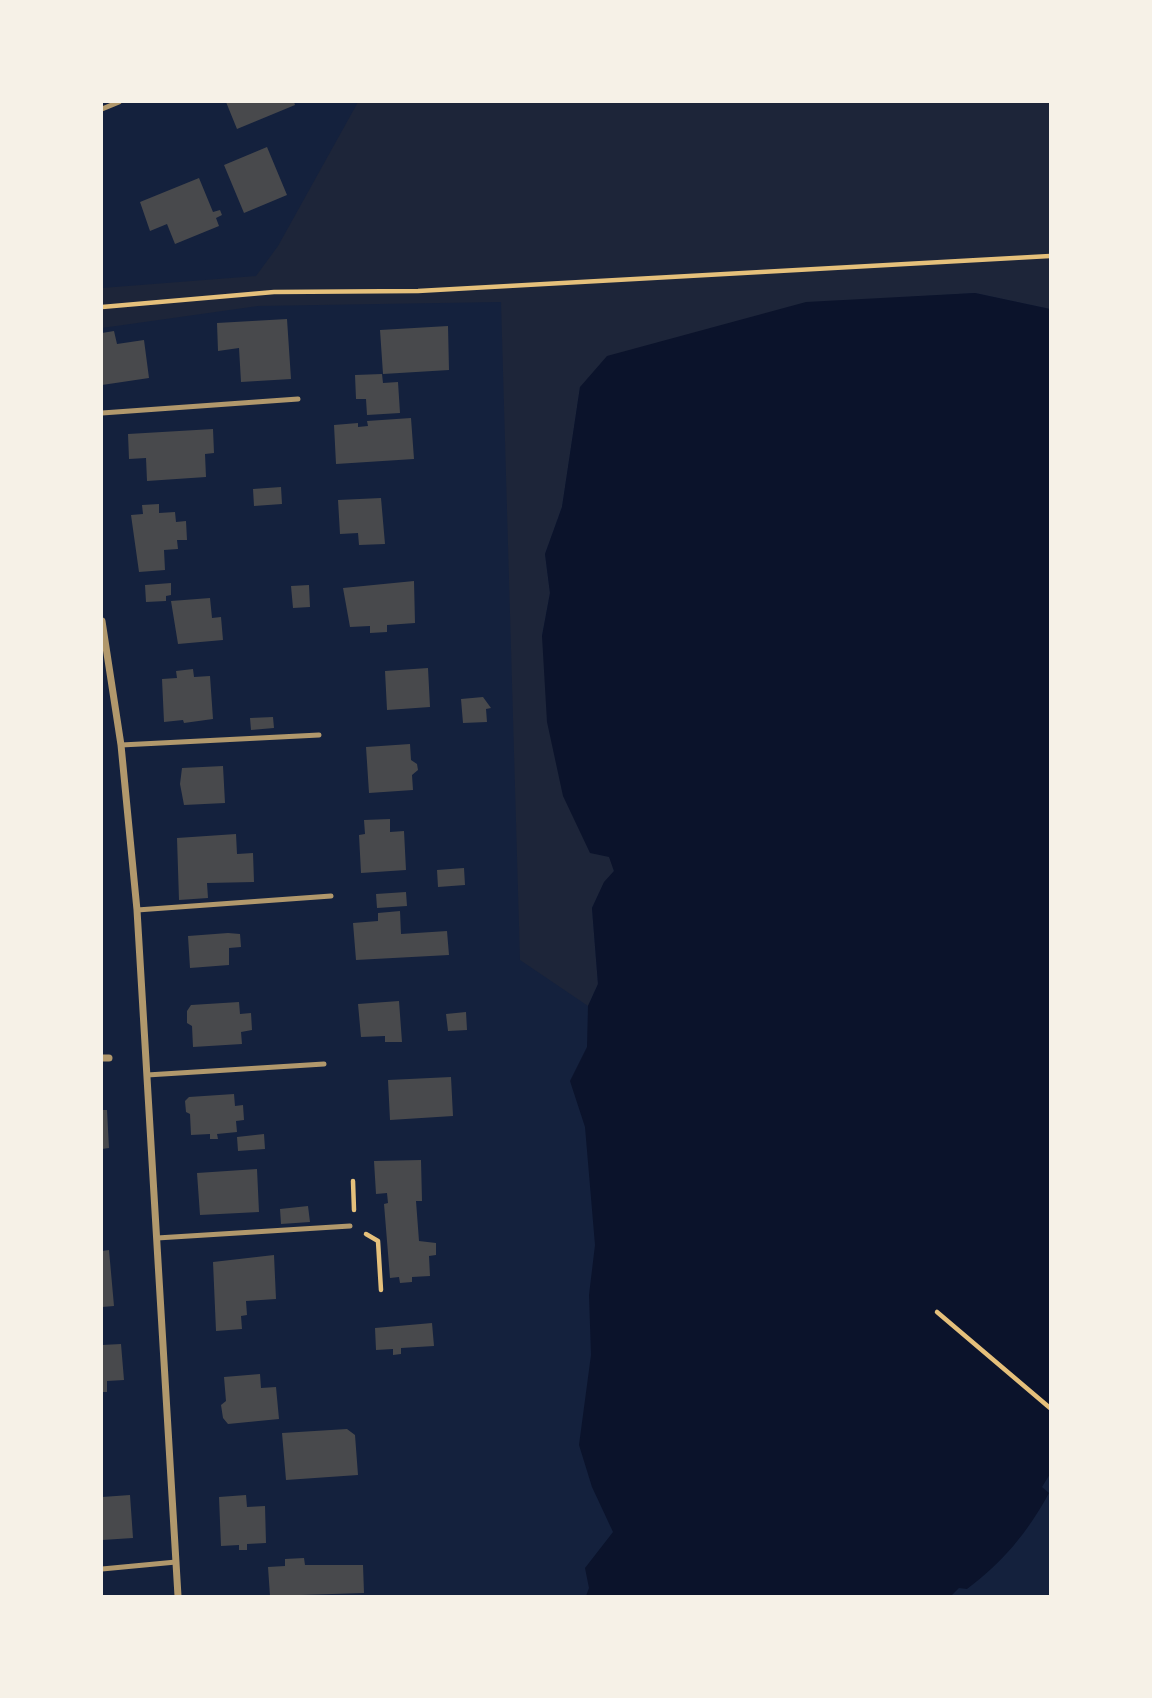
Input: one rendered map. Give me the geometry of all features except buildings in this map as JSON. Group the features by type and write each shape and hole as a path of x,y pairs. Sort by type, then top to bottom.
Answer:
{"street":[{"path":"102,621 121,745 137,911 178,1597"}],"lane":[{"path":"102,108 119,102"},
{"path":"102,413 298,399"},
{"path":"121,745 319,735"},
{"path":"137,911 331,896"},
{"path":"147,1075 324,1064"},
{"path":"157,1238 353,1225"},
{"path":"102,1569 176,1562"}],"path":[{"path":"102,307 274,292 442,289 1051,256"},
{"path":"354,1181 353,1225 378,1241 381,1290"},
{"path":"937,1312 1051,1408"}],"shaded area":[{"path":"358,102 1050,102 1050,309 975,293 910,297 580,387 562,507 545,554 550,593 542,636 614,871 604,883 592,908 598,984 588,1006 520,960 501,302 258,306 102,328 102,288 256,276 278,246"},
{"path":"975,293 1050,309 1050,1474 1042,1487 1049,1493 1023,1534 1003,1557 967,1589 959,1588 951,1596 586,1596 589,1588 585,1568 613,1532 592,1487 579,1445 591,1355 589,1295 595,1245 585,1127 570,1081 587,1047 588,1006 598,984 592,908 604,882 614,871 609,857 590,853 563,796 547,722 542,636 550,593 545,554 562,507 580,387 607,356 806,302"}]}
